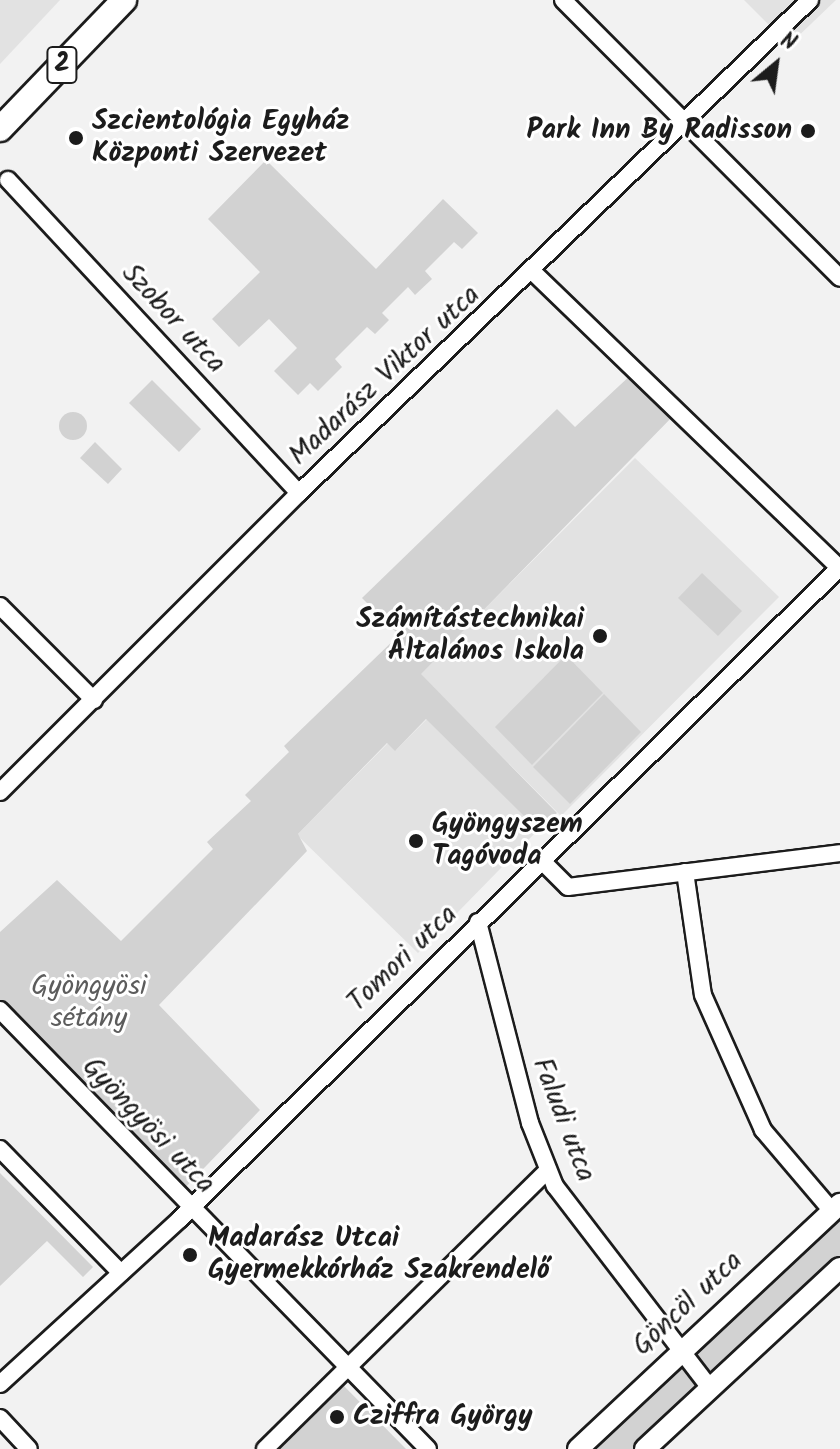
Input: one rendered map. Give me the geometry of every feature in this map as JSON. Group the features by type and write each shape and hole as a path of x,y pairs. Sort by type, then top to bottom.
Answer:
{"main road":[{"name":"2","path":"0,129 124,0"}],"street":[{"path":"563,0 840,278"},
{"name":"Madarász Viktor utca","path":"0,792 299,493 533,272 810,0"},
{"name":"Szobor utca","path":"8,180 299,493"},
{"path":"533,272 840,567"},
{"name":"Tomori utca","path":"0,1384 190,1207 840,567"},
{"path":"0,606 94,700"},
{"path":"543,862 568,887 840,853"},
{"path":"685,872 703,995 763,1130 835,1207"},
{"name":"Faludi utca","path":"478,922 548,1170 678,1351 710,1388"},
{"name":"Gyöngyösi utca","path":"0,1010 428,1449"},
{"path":"0,1149 121,1273"},
{"path":"265,1449 548,1170"},
{"name":"Göncöl utca","path":"578,1449 678,1351 835,1207"},
{"path":"645,1449 840,1268"},
{"path":"0,1418 29,1449"}],"shaded area":[{"path":"0,0 60,0 0,64"},
{"path":"744,0 836,0 789,45"},
{"name":"Számítástechnikai Általános Iskola","path":"635,458 779,597 561,816 420,674"},
{"name":"Gyöngyszem Tagóvoda","path":"427,719 538,830 418,953 297,835 388,743 396,750"}],"green space":[{"path":"266,160 376,269 443,199 478,233 462,249 454,242 425,271 432,279 415,295 408,287 382,313 389,320 375,334 367,327 335,359 342,367 318,391 310,383 298,395 274,371 297,348 269,319 239,347 212,319 260,272 208,219"},
{"name":"Gyöngyösi sétány","path":"634,372 676,413 421,674 557,813 538,830 426,719 395,751 387,743 298,834 307,851 159,1005 260,1110 178,1195 0,1010 0,932 57,880 121,941 213,849 207,842 251,801 245,795 289,752 284,746 399,635 362,598 557,409 575,427"},
{"path":"152,380 201,429 179,452 129,403"},
{"path":"73,412 83,416 87,426 83,436 73,440 63,436 59,426 63,416"},
{"path":"95,442 122,469 108,484 80,458"},
{"path":"702,573 742,611 718,636 678,598"},
{"path":"566,655 603,693 532,765 495,727"},
{"path":"604,694 641,732 570,804 533,767"},
{"path":"0,1173 93,1267 83,1277 47,1241 0,1286"},
{"path":"840,1208 840,1263 710,1383 684,1352"},
{"path":"678,1359 703,1389 638,1449 593,1449"},
{"path":"342,1384 406,1449 277,1449"}],"place":[{"name":"Park Inn By Radisson","path":"808,131"},
{"name":"Szcientológia Egyház Központi Szervezet","path":"76,138"},
{"name":"Számítástechnikai Általános Iskola","path":"600,636"},
{"name":"Gyöngyszem Tagóvoda","path":"416,841"},
{"name":"Madarász Utcai Gyermekkórház Szakrendelő","path":"190,1255"},
{"name":"Cziffra György","path":"337,1417"}]}
